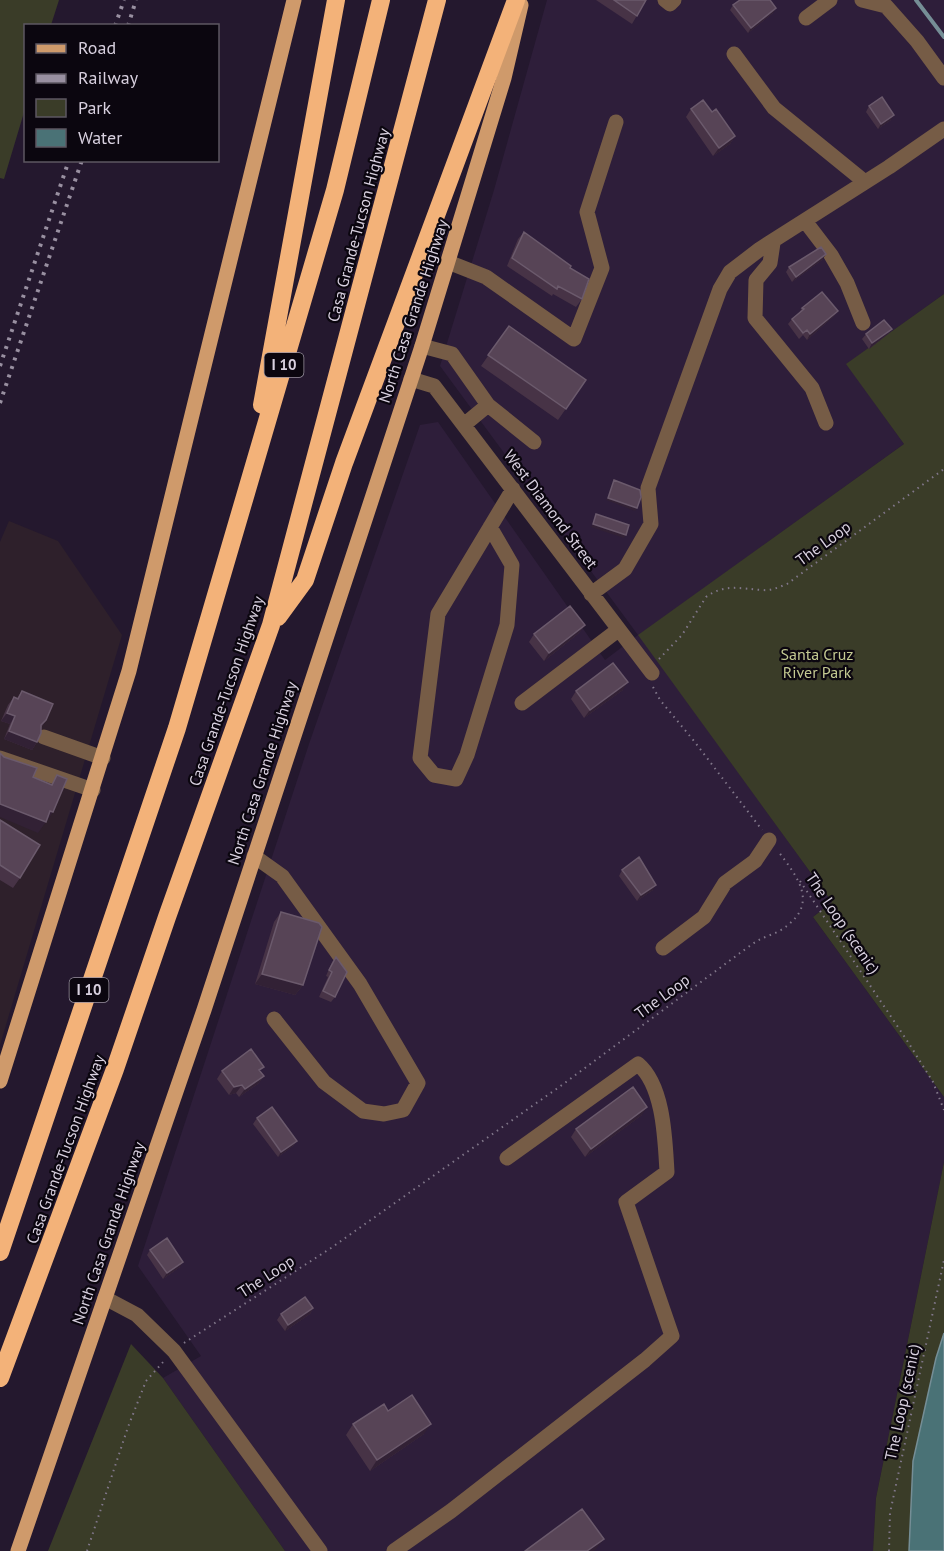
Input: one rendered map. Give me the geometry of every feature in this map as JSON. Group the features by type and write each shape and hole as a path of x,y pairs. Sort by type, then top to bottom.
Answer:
{"highway":[{"path":"254,468 254,446 336,0"},
{"name":"Casa Grande-Tucson Highway","path":"0,1252 177,728 335,190 381,0"},
{"name":"Casa Grande-Tucson Highway","path":"0,1378 116,1069 167,917 271,625 437,0"},
{"path":"271,625 305,580 344,463 516,0"}],"main road":[{"path":"0,1081 129,671 294,0"},
{"name":"North Casa Grande Highway","path":"18,1551 254,856 411,379 504,78 522,0"}],"street":[{"path":"665,0 670,4 674,0"},
{"path":"806,18 830,0"},
{"path":"862,0 886,6 944,78"},
{"path":"734,54 774,108 865,182"},
{"path":"448,262 486,277 574,339 602,268 587,212 616,122"},
{"path":"591,594 625,569 651,524 648,488 720,289 730,272 760,249 944,129"},
{"path":"805,221 831,255 847,283 863,323"},
{"path":"772,243 770,263 756,280 754,318 812,388 826,423"},
{"path":"422,345 452,354 488,405 534,442"},
{"name":"West Diamond Street","path":"411,379 434,386 652,673"},
{"path":"465,424 488,405"},
{"path":"490,527 512,565 507,625 467,755 456,779 434,775 420,758 438,614 490,527 513,489"},
{"path":"522,703 618,630"},
{"path":"44,737 103,758"},
{"path":"0,758 93,790"},
{"path":"663,948 704,917 725,883 755,861 769,840"},
{"path":"254,856 282,876 360,984 418,1083 403,1110 384,1114 363,1111 324,1082 274,1019"},
{"path":"394,1551 516,1460 645,1360 672,1336 626,1202 667,1172 664,1126 647,1071 638,1064 507,1158"},
{"path":"105,1298 137,1315 174,1351 320,1551"}],"path":[{"name":"The Loop","path":"87,1551 128,1427 146,1381 174,1351 331,1248 562,1085 740,953 796,918 803,905 803,894 795,873 702,750 660,700 653,687 652,673 657,661 682,635 696,610 711,593 731,587 764,591 787,584 944,469"},
{"name":"The Loop (scenic)","path":"795,873 908,1042 933,1082 944,1110"},
{"name":"The Loop (scenic)","path":"890,1551 890,1513 944,1260"}],"shaded area":[{"path":"547,0 944,0 944,294 847,364 904,444 639,635 832,902 813,917 944,1097 944,1162 876,1498 873,1551 285,1551 163,1378 201,1356 138,1266 309,744 420,425 438,422 605,660 638,635 440,366 494,190"},
{"path":"9,521 58,541 122,635 0,1045 0,542"}],"green space":[{"path":"0,0 59,0 51,24 24,24 24,112 4,179 0,178"},
{"name":"Santa Cruz River Park","path":"944,294 944,1097 813,917 832,902 638,635 904,444 846,364"},
{"path":"944,1162 944,1551 873,1551 876,1498"},
{"path":"131,1344 163,1378 285,1551 48,1551"}],"water":[{"path":"944,1333 944,1551 909,1551 913,1461 936,1358"}],"building":[{"path":"614,0 646,0 637,16"},
{"path":"740,0 770,0 776,8 751,28 733,5"},
{"path":"882,97 894,115 881,124 869,106"},
{"path":"703,100 712,112 716,109 735,136 719,148 691,109"},
{"path":"524,232 571,266 570,268 589,279 582,299 558,286 557,289 512,258"},
{"path":"821,247 826,254 796,277 789,267"},
{"path":"822,292 838,311 810,334 807,330 803,333 792,319"},
{"path":"884,320 892,329 872,343 866,334"},
{"path":"509,326 586,380 566,409 488,355"},
{"path":"614,480 640,490 641,497 637,508 608,498"},
{"path":"596,514 629,525 626,535 593,524"},
{"path":"570,606 585,625 549,653 534,634"},
{"path":"613,663 628,682 590,710 576,691"},
{"path":"22,691 53,704 46,720 41,725 41,733 37,742 9,731 15,716 7,713 14,697 18,699"},
{"path":"0,753 4,757 37,768 33,777 52,785 57,775 67,779 53,812 50,811 46,822 0,804"},
{"path":"0,820 40,845 20,878 0,865"},
{"path":"639,857 656,885 641,895 622,870"},
{"path":"281,912 319,923 322,927 303,985 262,974"},
{"path":"336,957 347,972 335,997 323,991 332,972 329,970"},
{"path":"251,1049 264,1067 259,1070 264,1076 245,1089 242,1085 234,1087 222,1071"},
{"path":"633,1087 647,1107 591,1149 576,1129"},
{"path":"272,1107 297,1141 281,1152 257,1118"},
{"path":"167,1238 183,1262 167,1273 150,1250"},
{"path":"305,1297 313,1308 288,1325 281,1314"},
{"path":"412,1395 431,1424 377,1460 353,1424 384,1404 388,1411"},
{"path":"582,1509 604,1539 587,1551 525,1551"}],"waterway":[{"path":"916,0 944,37"}],"railway":[{"path":"116,24 124,0"},
{"path":"129,24 136,0"},
{"path":"0,366 68,162"},
{"path":"0,403 81,162"}]}
